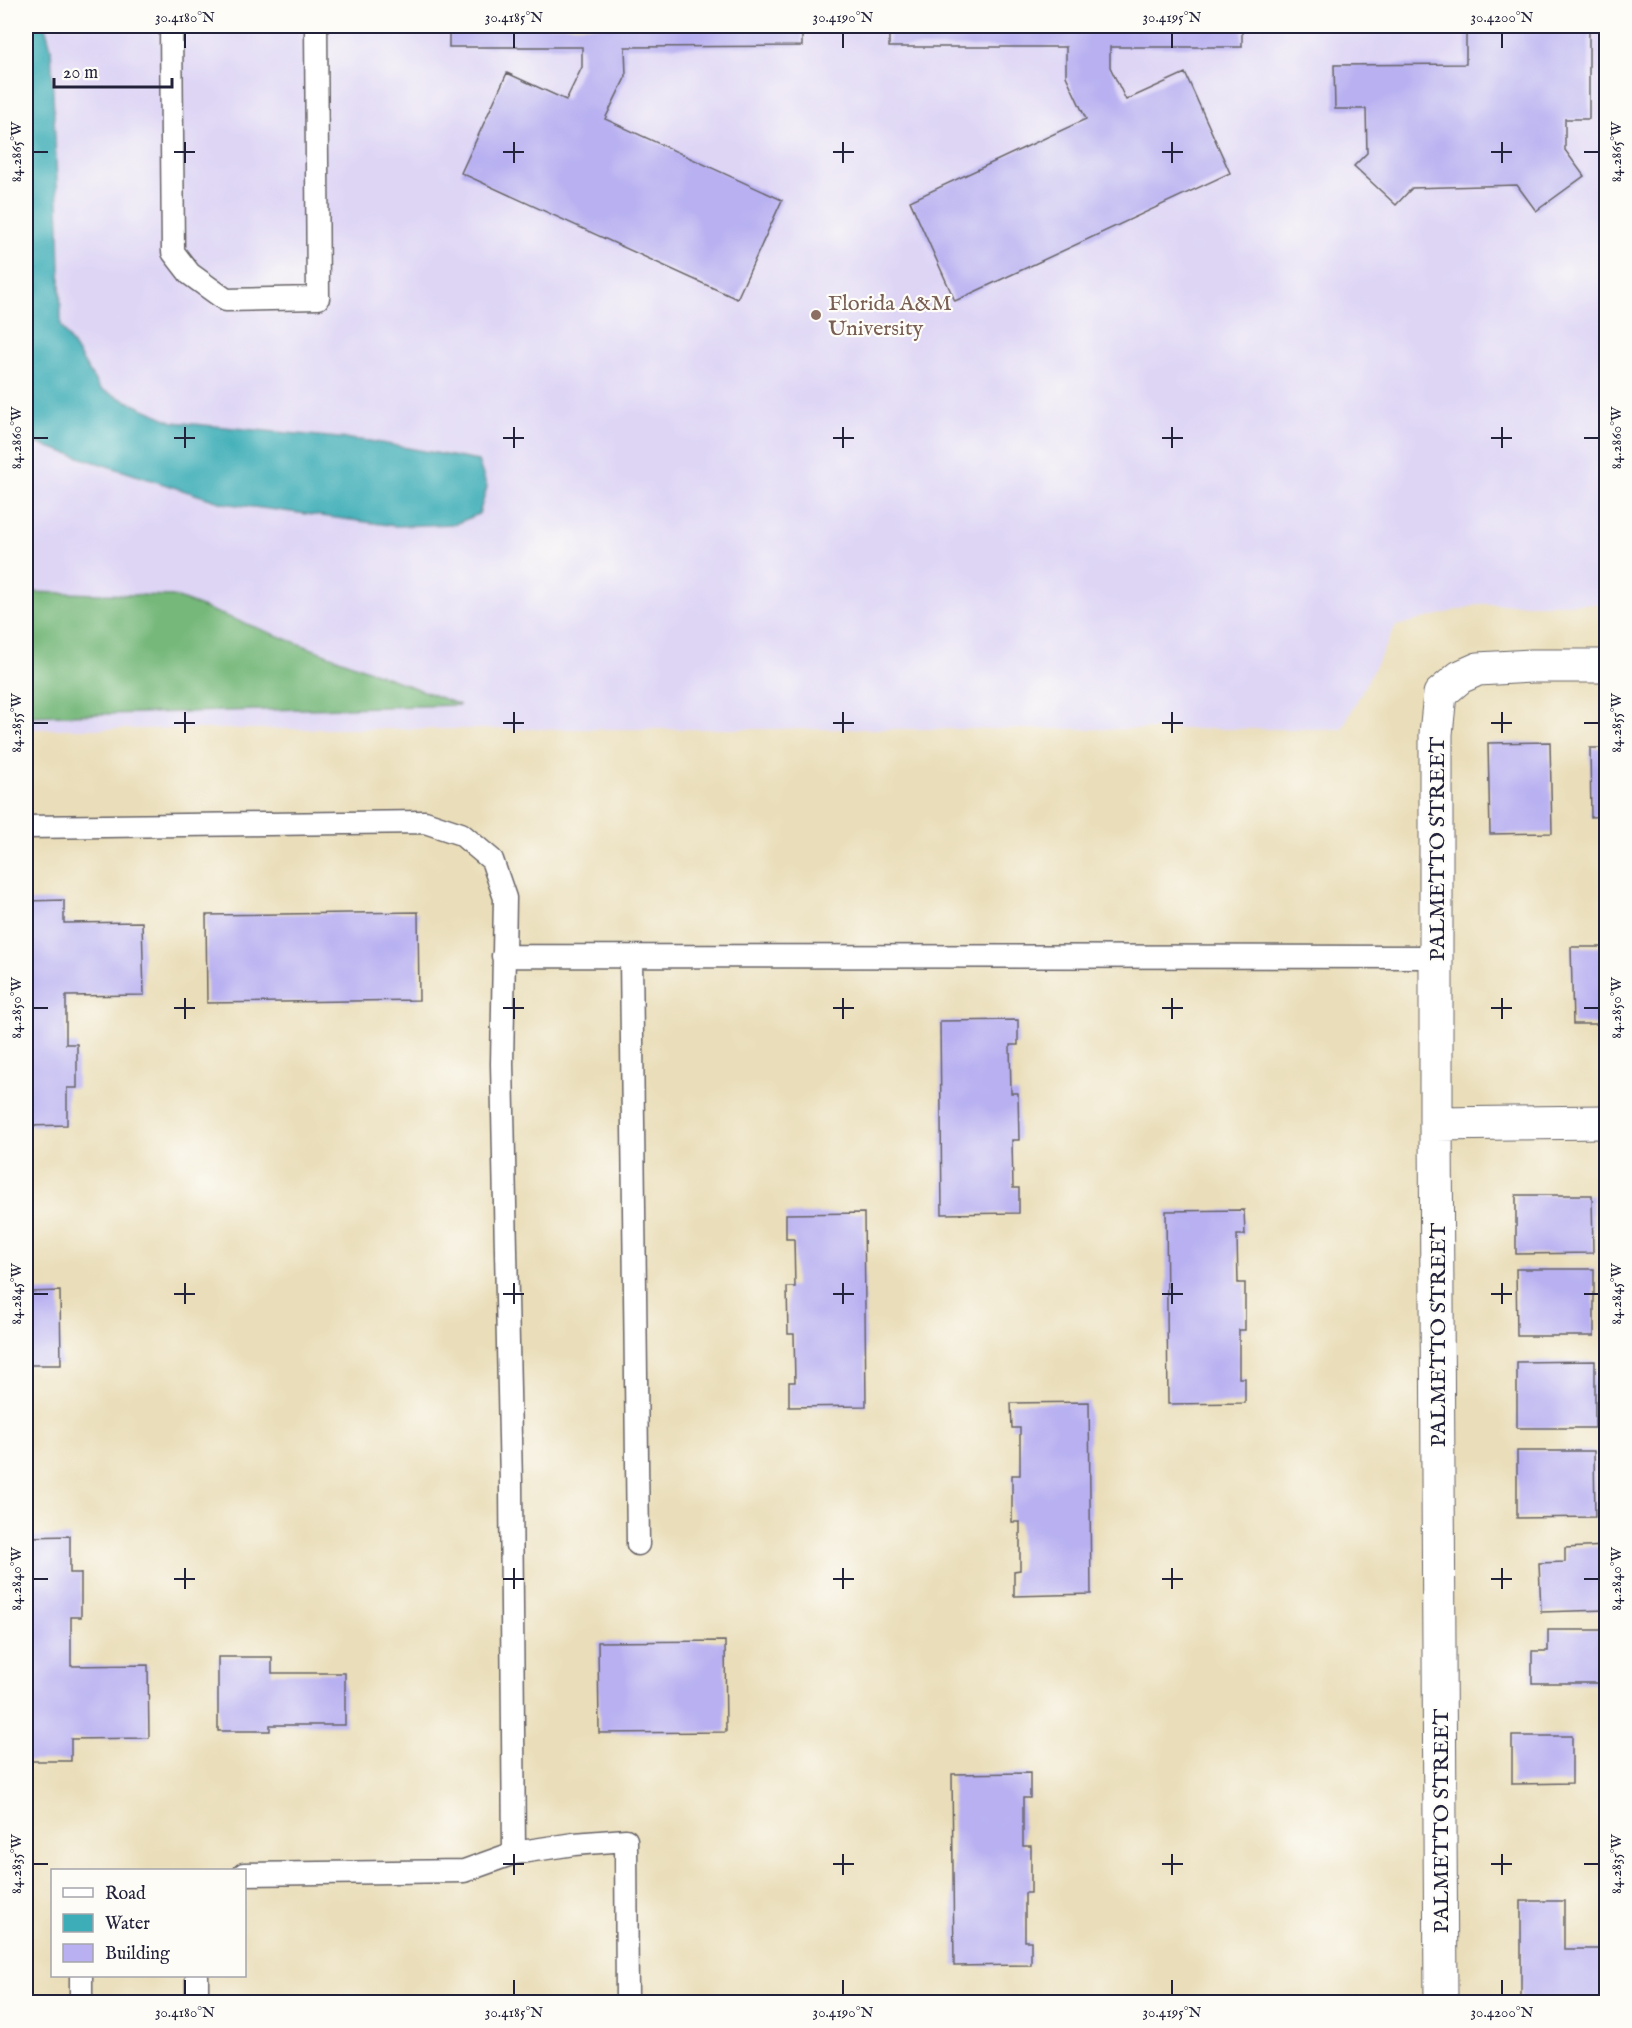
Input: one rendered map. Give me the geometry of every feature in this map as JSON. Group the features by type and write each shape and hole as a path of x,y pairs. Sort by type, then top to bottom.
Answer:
{"street":[{"name":"PALMETTO STREET","path":"1441,2002 1436,1124 1436,734 1440,694 1460,677 1478,669 1606,666"},
{"path":"1436,1124 1606,1122"}],"lane":[{"path":"171,26 173,252 190,274 226,300 318,298 316,26"},
{"path":"26,827 425,822 461,834 492,860 505,898 502,1064 514,1853"},
{"path":"503,956 1436,957"},
{"path":"631,957 638,1544"},
{"path":"246,1874 464,1871 514,1853 574,1844 626,1840 627,2002"},
{"path":"81,1977 81,2002"},
{"path":"197,1977 197,2002"}],"shaded area":[{"name":"Florida A&M University","path":"26,26 1606,26 1606,604 1481,604 1396,626 1342,729 26,729"}],"green space":[{"path":"26,592 173,596 460,705 26,716"}],"water":[{"path":"26,26 45,26 51,48 61,326 100,389 173,422 370,441 478,461 487,487 479,514 455,524 396,526 223,503 26,440"}],"building":[{"path":"449,26 802,26 802,46 625,47 626,76 605,119 782,200 737,299 461,173 507,73 566,100 582,67 582,47 449,47"},
{"path":"889,26 1242,26 1242,47 1110,47 1110,67 1126,100 1185,73 1230,173 955,301 910,201 1086,119 1066,76 1066,47 889,47"},
{"path":"1466,26 1589,26 1589,119 1565,119 1565,150 1584,176 1536,211 1517,185 1412,188 1396,205 1354,166 1367,153 1366,109 1335,109 1334,65 1466,64"},
{"path":"1550,742 1552,833 1490,834 1488,743"},
{"path":"1590,748 1606,748 1606,816 1591,817"},
{"path":"64,900 64,923 142,922 144,995 66,996 66,1044 77,1044 77,1088 67,1088 67,1125 26,1126 26,901"},
{"path":"418,912 419,1000 207,1003 206,915"},
{"path":"1571,947 1606,947 1606,1024 1573,1024"},
{"path":"1018,1020 1018,1045 1010,1045 1011,1093 1018,1093 1019,1140 1012,1140 1013,1188 1019,1188 1019,1213 942,1214 940,1021"},
{"path":"1516,1195 1592,1195 1593,1253 1516,1254"},
{"path":"1244,1210 1245,1235 1237,1235 1238,1283 1245,1283 1245,1330 1239,1330 1239,1378 1245,1378 1245,1403 1168,1404 1166,1211"},
{"path":"864,1213 866,1406 789,1407 789,1382 795,1382 794,1334 788,1334 787,1287 795,1287 794,1239 786,1239 786,1214"},
{"path":"1516,1269 1594,1269 1594,1336 1517,1336"},
{"path":"60,1291 61,1365 26,1365 26,1292"},
{"path":"1595,1361 1595,1428 1517,1428 1517,1362"},
{"path":"1089,1402 1091,1594 1014,1596 1014,1571 1020,1570 1020,1522 1012,1522 1012,1475 1020,1475 1020,1428 1012,1428 1011,1403"},
{"path":"1517,1451 1594,1451 1595,1517 1517,1518"},
{"path":"70,1536 70,1573 81,1573 81,1617 71,1617 71,1666 148,1665 149,1738 71,1739 71,1761 26,1761 26,1537"},
{"path":"1606,1546 1606,1610 1541,1612 1539,1563 1565,1562 1565,1548"},
{"path":"1548,1630 1606,1630 1606,1683 1532,1683 1532,1651 1548,1651"},
{"path":"725,1641 726,1732 599,1733 598,1642"},
{"path":"218,1657 272,1657 272,1673 345,1673 345,1725 270,1725 270,1731 218,1731"},
{"path":"1512,1736 1572,1736 1572,1783 1512,1784"},
{"path":"1030,1773 1030,1798 1023,1798 1023,1846 1031,1846 1031,1893 1025,1893 1025,1941 1031,1941 1031,1965 954,1966 952,1774"},
{"path":"1521,1901 1564,1901 1564,1949 1606,1949 1606,2002 1521,2002"}],"place":[{"name":"Florida A&M University","path":"816,315"}]}
